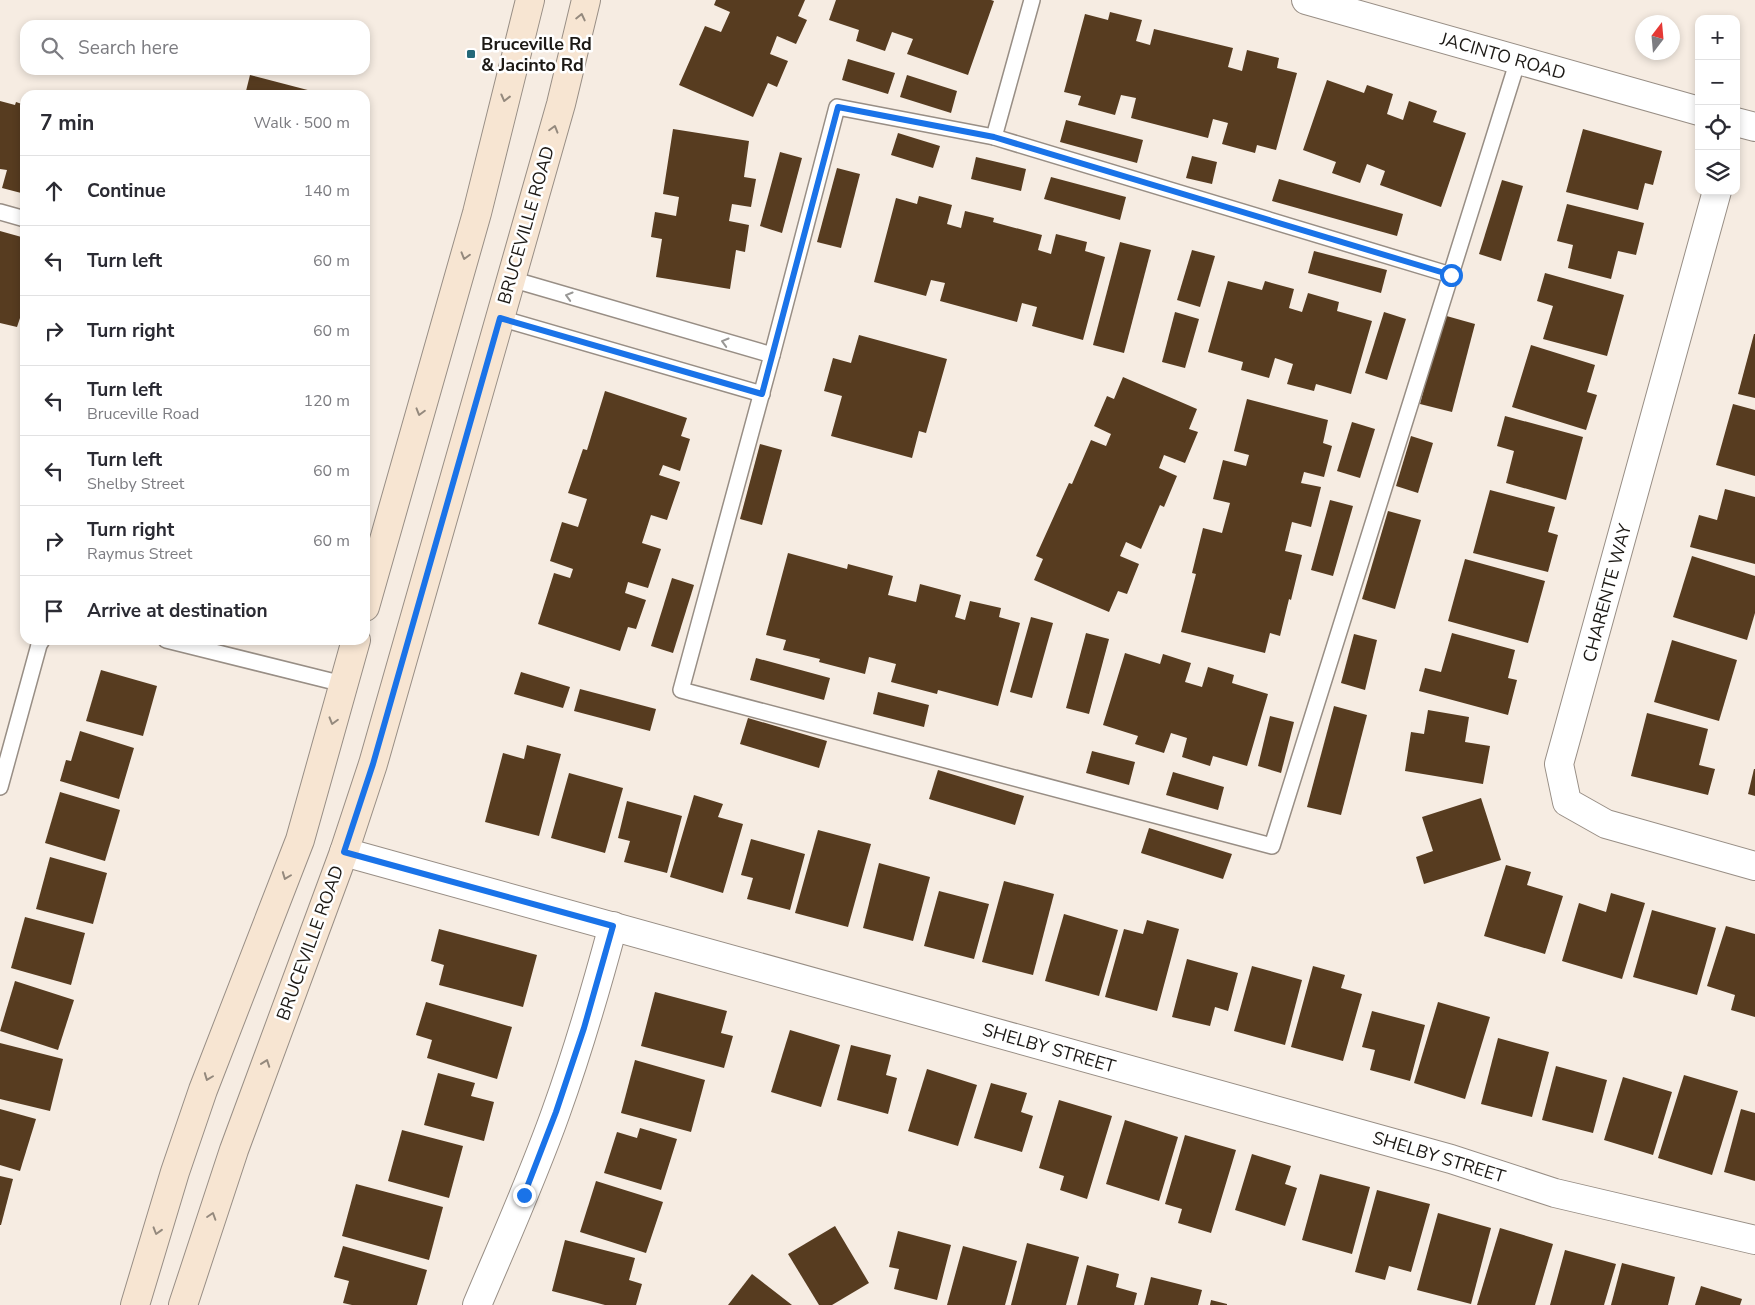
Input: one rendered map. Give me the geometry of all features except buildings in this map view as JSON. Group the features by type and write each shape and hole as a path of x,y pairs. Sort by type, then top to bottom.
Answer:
{"main road":[{"path":"370,589 477,213 530,0"},
{"name":"BRUCEVILLE ROAD","path":"183,1305 234,1150 344,852 373,764 561,104 586,0"},
{"path":"135,1305 175,1172 203,1090 300,840 355,645"}],"street":[{"name":"JACINTO ROAD","path":"1306,0 1695,110"},
{"path":"1740,123 1755,127"},
{"name":"CHARENTE WAY","path":"1716,195 1559,764 1567,802 1606,824 1755,866"},
{"name":"SHELBY STREET","path":"344,852 1452,1159 1555,1193 1755,1240"},
{"path":"477,1305 524,1195 556,1112 584,1028 613,926"}],"lane":[{"path":"994,137 1032,0"},
{"path":"1451,275 994,137 838,107 681,690 1272,846 1451,275 1518,60"},
{"path":"0,212 20,218"},
{"path":"511,279 772,355"},
{"path":"500,318 762,394"},
{"path":"0,787 39,645"},
{"path":"186,645 343,684"}],"place":[{"name":"Bruceville Rd & Jacinto Rd","path":"471,54"}],"route":[{"path":"524,1195 556,1112 584,1028 613,926 344,852 373,764 500,318 762,394 838,107 994,137 1451,275"}]}
